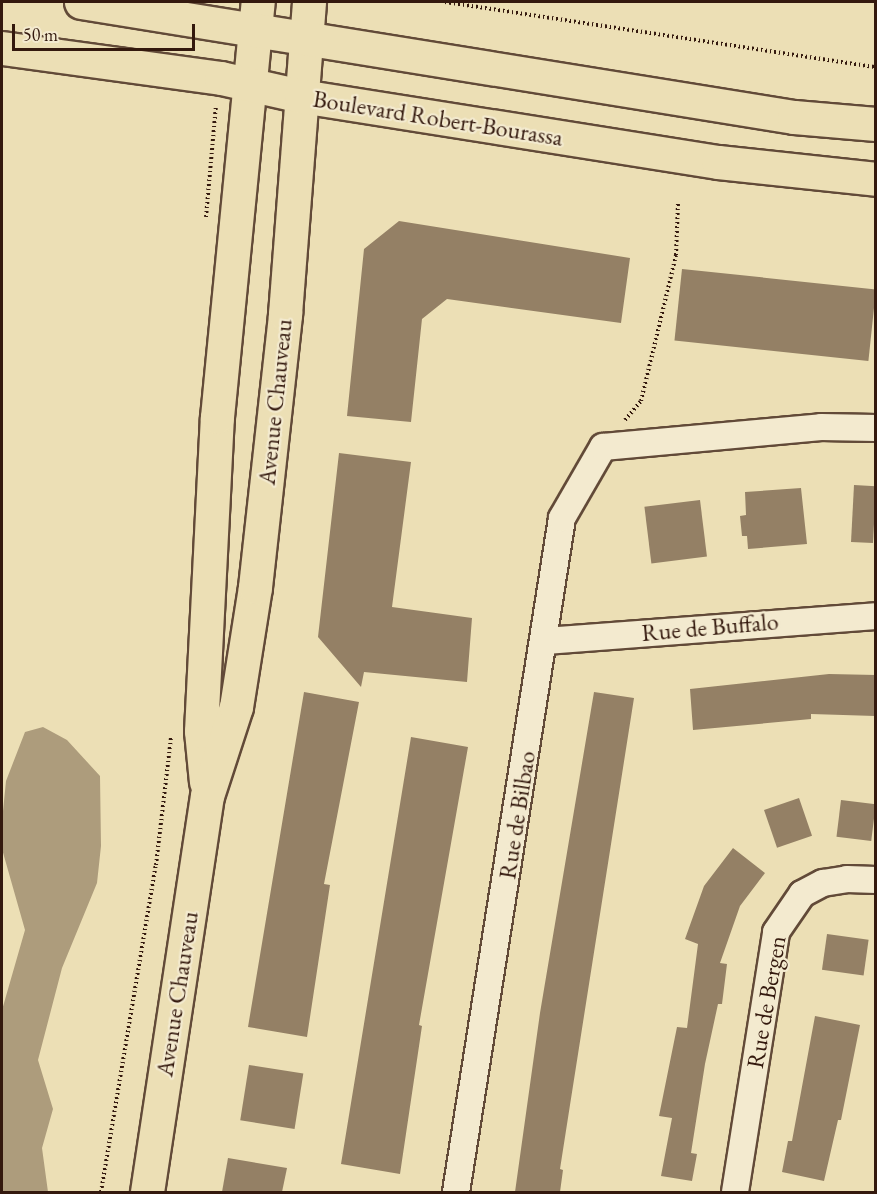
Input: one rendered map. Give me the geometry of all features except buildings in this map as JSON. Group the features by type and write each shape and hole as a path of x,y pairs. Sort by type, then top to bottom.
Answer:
{"main road":[{"path":"81,2 256,15 307,38 794,117 876,124"},
{"name":"Avenue Chauveau","path":"147,1192 207,796 237,707 255,587 285,314 309,2"},
{"name":"Avenue Chauveau","path":"207,796 201,731 217,417 256,15"},
{"name":"Boulevard Robert-Bourassa","path":"2,48 248,85 301,96 718,162 876,179"}],"street":[{"path":"603,447 821,427 876,428"},
{"name":"Rue de Bilbao","path":"456,1192 545,641 562,518 603,447"},
{"name":"Rue de Buffalo","path":"545,641 876,616"},
{"name":"Rue de Bergen","path":"735,1192 776,932 802,894 847,879 876,880"}],"path":[{"path":"445,2 876,67"},
{"path":"205,220 215,108"},
{"path":"603,447 641,402 676,255 678,202"},
{"path":"101,1192 156,865 172,735"}],"shaded area":[{"path":"43,727 67,740 100,776 101,846 97,883 62,968 38,1060 53,1109 42,1148 48,1192 2,1192 2,1010 25,930 2,849 2,821 6,781 25,732"}]}
